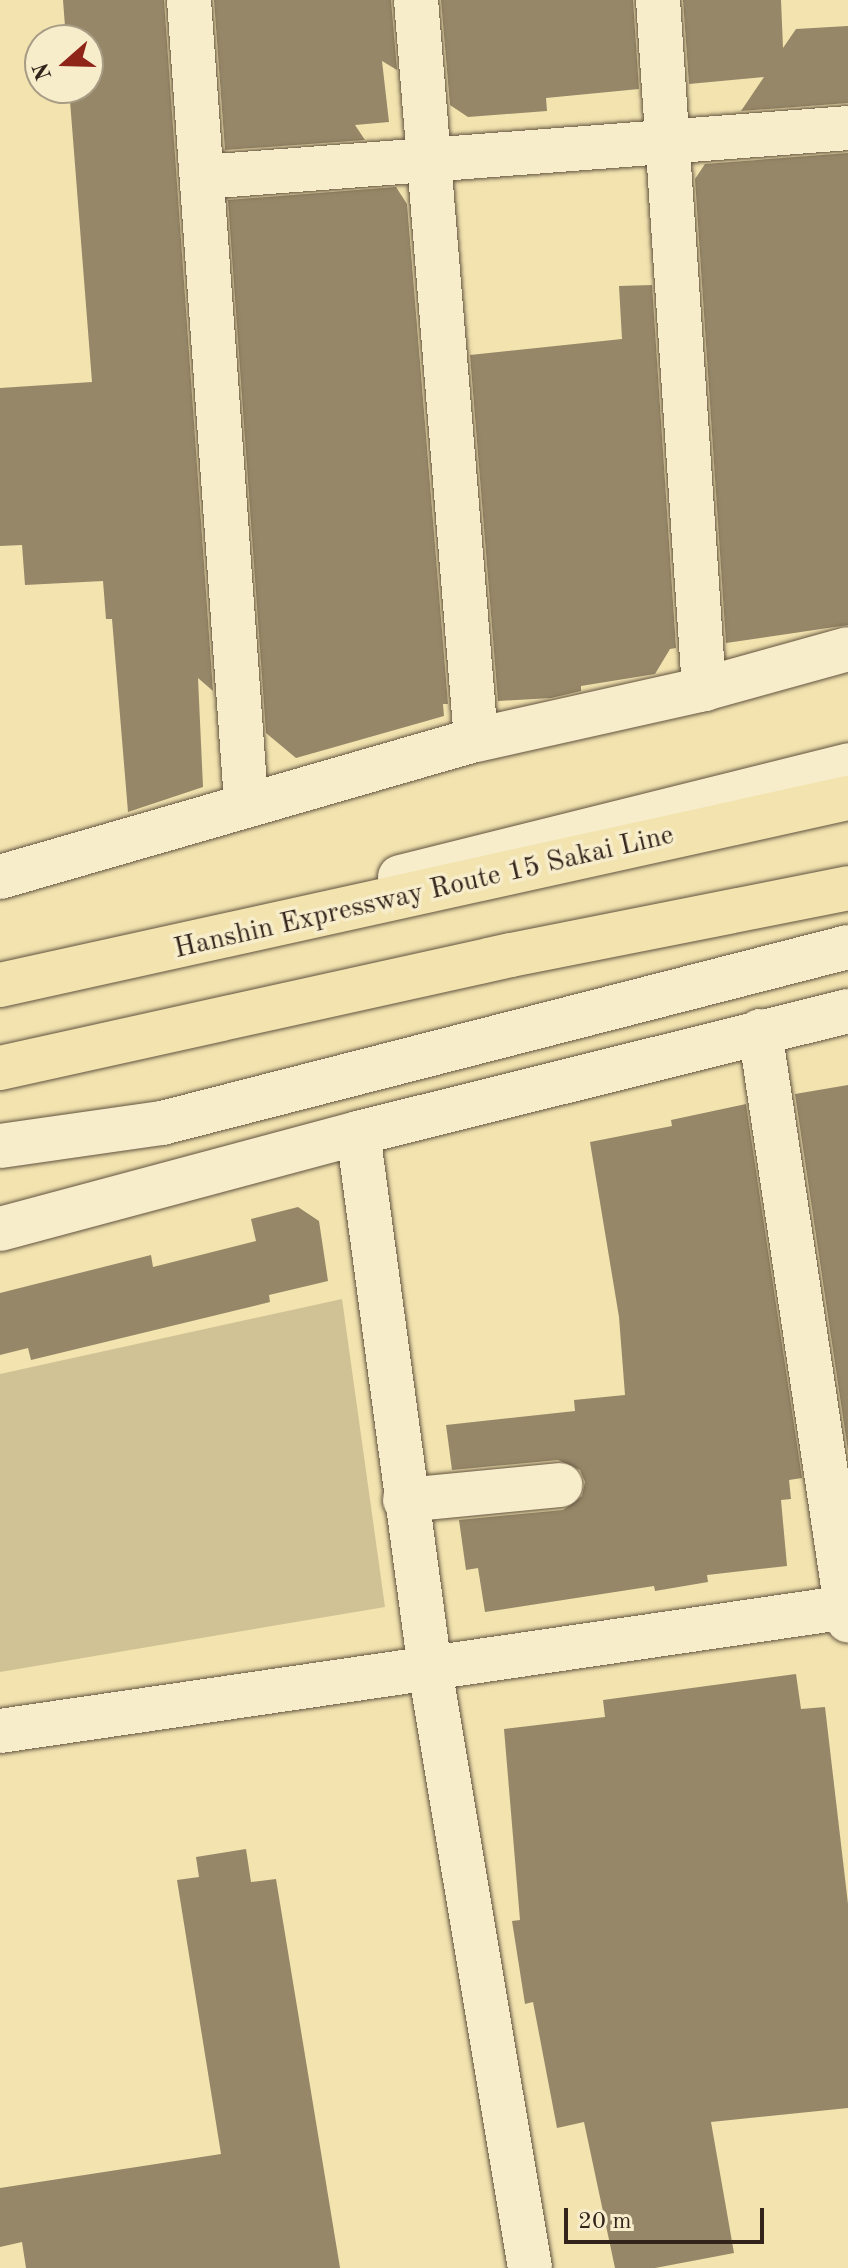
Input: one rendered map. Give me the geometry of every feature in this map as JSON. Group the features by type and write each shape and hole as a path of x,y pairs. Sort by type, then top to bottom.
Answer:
{"highway":[{"name":"Hanshin Expressway Route 15 Sakai Line","path":"0,985 848,798"},
{"path":"0,1068 511,955 848,888"}],"street":[{"path":"189,0 246,802"},
{"path":"416,0 476,740"},
{"path":"658,0 704,689"},
{"path":"203,177 848,128"},
{"path":"0,877 246,802 476,740 704,689 848,649"},
{"path":"0,967 260,914 711,796 848,765"},
{"path":"0,1146 162,1123 848,947"},
{"path":"0,1229 358,1133 848,1011"},
{"path":"0,1731 847,1611 760,1031"},
{"path":"358,1133 430,1669 530,2268"},
{"path":"405,1500 560,1485"}],"shaded area":[{"path":"342,1299 385,1607 0,1672 0,1374"}],"building":[{"path":"63,0 164,0 213,691 198,678 203,787 128,812 112,619 106,619 103,581 25,585 22,545 0,546 0,388 92,382 70,104 104,104 104,24 65,24"},
{"path":"214,0 391,0 397,70 382,61 389,122 355,125 365,140 225,150"},
{"path":"441,0 633,0 639,89 546,98 547,111 468,117 450,105"},
{"path":"683,0 781,0 783,48 796,29 848,26 848,103 741,111 764,77 689,84"},
{"path":"848,153 848,625 726,643 695,179 705,164"},
{"path":"396,187 407,204 448,704 443,704 444,716 296,758 266,733 228,200"},
{"path":"652,285 676,648 670,649 655,674 581,686 581,691 551,698 498,701 470,355 622,339 619,286"},
{"path":"848,1085 848,1451 795,1094"},
{"path":"746,1104 802,1478 789,1480 791,1499 781,1500 787,1566 707,1575 708,1582 655,1591 654,1586 485,1612 478,1568 466,1570 459,1520 563,1510 582,1496 585,1482 580,1470 558,1460 452,1470 446,1425 575,1411 574,1400 625,1395 619,1317 590,1142 672,1126 671,1120"},
{"path":"298,1207 319,1221 328,1281 269,1295 270,1302 31,1360 28,1348 0,1355 0,1293 151,1255 153,1267 256,1241 251,1219"},
{"path":"796,1674 801,1709 825,1707 848,1904 848,2108 711,2122 734,2253 655,2268 615,2268 584,2122 557,2128 533,2002 525,2004 512,1921 520,1920 504,1729 605,1717 603,1700"},
{"path":"246,1849 251,1882 276,1879 340,2268 26,2268 22,2242 0,2247 0,2188 221,2154 177,1880 199,1877 196,1857"}]}
